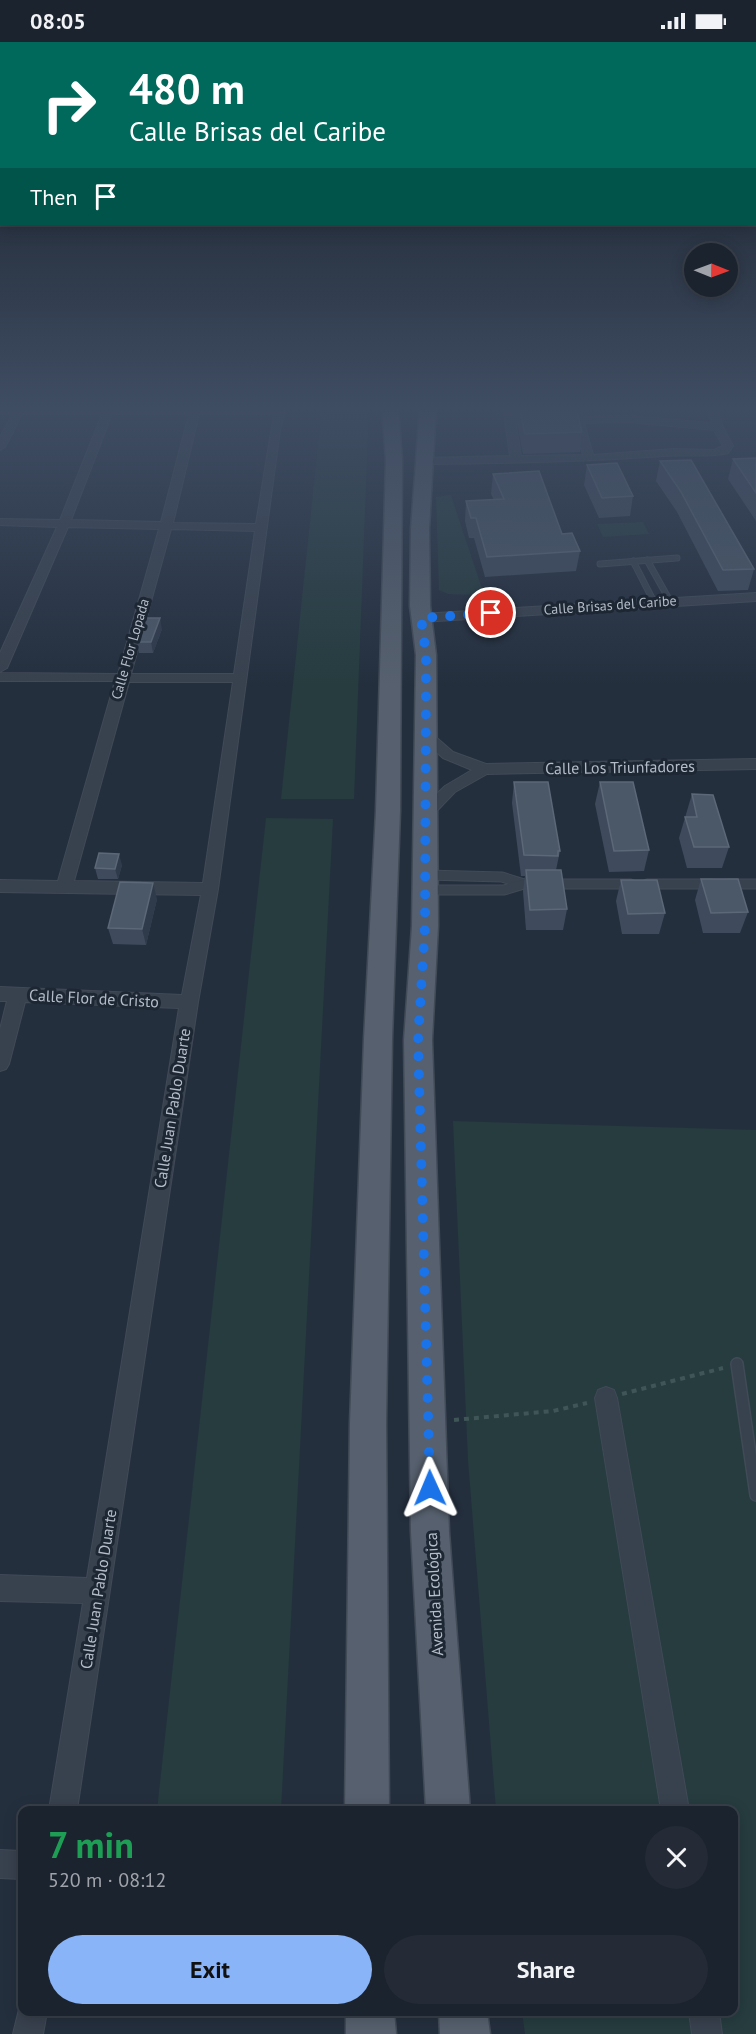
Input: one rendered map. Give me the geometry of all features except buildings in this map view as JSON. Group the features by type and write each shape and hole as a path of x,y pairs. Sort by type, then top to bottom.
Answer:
{"main road":[{"path":"367,1806 368,1423 378,1039 388,799 394,500"},
{"name":"Avenida Ecológica","path":"421,500 421,612 426,654 425,883 418,1040 430,1532 448,1806"},
{"path":"370,2016 370,2034"},
{"path":"463,2016 465,2034"}],"street":[{"path":"0,668 73,500"},
{"name":"Calle Flor Lopada","path":"64,887 173,500"},
{"name":"Calle Juan Pablo Duarte","path":"64,1806 189,1002 210,889 265,500"},
{"path":"0,522 261,528"},
{"name":"Calle Brisas del Caribe","path":"421,612 667,596 691,600 756,597"},
{"path":"0,677 240,678"},
{"name":"Calle Los Triunfadores","path":"425,735 448,755 484,769 756,764"},
{"name":"Calle Los Triunfadores","path":"425,814 450,789 484,769"},
{"path":"0,886 210,889"},
{"path":"0,1064 9,994"},
{"name":"Calle Flor de Cristo","path":"9,994 189,1002"},
{"path":"606,1398 674,1806"},
{"path":"0,1588 98,1591"},
{"path":"0,1864 18,1865"},
{"path":"28,2034 31,2016"},
{"path":"705,2016 707,2034"}],"lane":[{"path":"600,564 677,558"},
{"path":"647,560 667,596"},
{"path":"633,561 652,597"},
{"path":"425,883 502,878 524,884 756,884"},
{"path":"425,883 504,890 524,884"},
{"path":"737,1364 756,1495"}],"green space":[{"path":"312,500 365,500 354,799 281,799"},
{"path":"436,500 453,500 484,595 448,594 439,590"},
{"path":"643,522 649,534 603,537 597,524"},
{"path":"266,818 333,819 281,1806 157,1806"},
{"path":"453,1121 756,1130 756,2034 525,2034 523,2016 738,2016 738,1806 496,1806 468,1460"}],"route":[{"path":"430,1488 423,1158 418,1040 425,926 426,654 421,618 491,613"}]}
